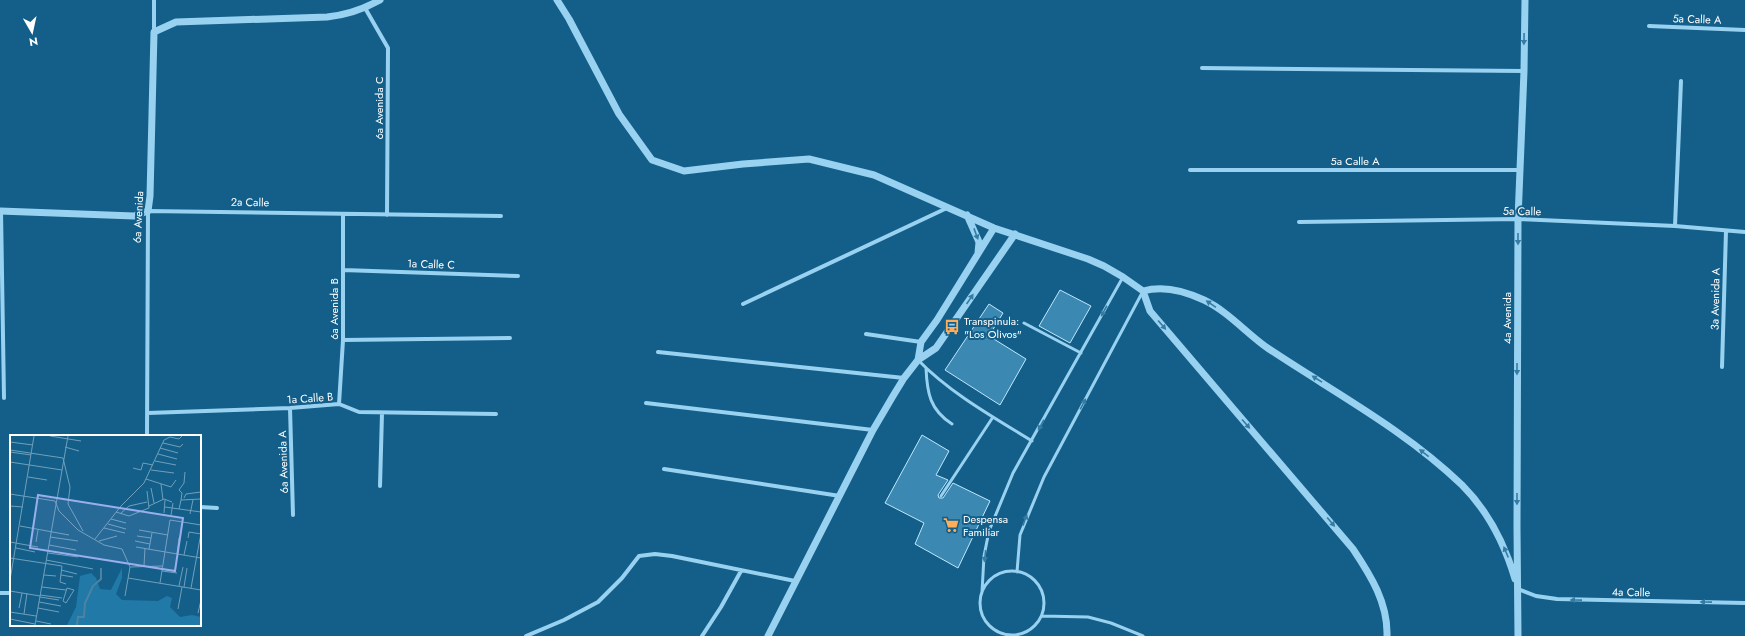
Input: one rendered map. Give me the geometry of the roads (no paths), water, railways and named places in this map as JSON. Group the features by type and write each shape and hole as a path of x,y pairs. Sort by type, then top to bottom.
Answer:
{"street":[{"name":"6a Avenida","path":"147,435 148,211 150,196 154,0"},
{"path":"154,32 176,22 327,17 346,15 365,8 380,0"},
{"path":"557,0 569,19 619,114 652,160 684,171 743,164 809,160 874,175 994,228 1088,259 1123,277 1143,291 1150,311 1354,549 1367,569 1378,591 1386,618 1387,636"},
{"name":"4a Avenida","path":"1518,636 1518,219 1524,71 1525,0"},
{"name":"6a Avenida C","path":"365,8 388,48 387,215"},
{"name":"5a Calle A","path":"1649,26 1745,30"},
{"path":"1202,68 1524,71"},
{"path":"1675,226 1681,81"},
{"name":"5a Calle A","path":"1190,170 1520,170"},
{"path":"743,304 948,207"},
{"path":"1,211 4,398"},
{"name":"2a Calle","path":"1,211 134,216 148,211 501,216"},
{"name":"6a Avenida B","path":"340,404 343,340 342,214"},
{"path":"967,216 979,242 978,254"},
{"name":"5a Calle","path":"1299,222 1518,219 1675,226 1745,232"},
{"path":"918,360 921,342 937,320 994,228"},
{"name":"3a Avenida A","path":"1722,367 1726,231"},
{"path":"768,636 873,430 904,378 918,360 936,348 1014,234"},
{"name":"1a Calle C","path":"343,270 518,276"},
{"path":"1143,291 1155,288 1171,289 1205,300 1268,349 1361,406 1436,463 1462,486 1496,532 1508,554 1518,589"},
{"path":"866,334 921,342"},
{"path":"343,340 510,338"},
{"path":"658,352 904,378"},
{"path":"646,403 873,430"},
{"name":"1a Calle B","path":"148,413 290,408 340,404 354,411 382,413 496,414"},
{"name":"6a Avenida A","path":"290,408 293,515"},
{"path":"380,486 382,413"},
{"path":"664,469 840,496"},
{"path":"201,507 217,508"},
{"path":"526,636 564,620 598,602 622,578 640,556 655,554 672,556 795,581"},
{"path":"702,636 721,607 741,571"},
{"name":"4a Calle","path":"1518,589 1536,596 1557,599 1745,603"}],"lane":[{"path":"982,592 993,578 1000,574 1017,572 1026,575 1040,588 1044,598 1042,616 1038,623 1024,633 1007,636 991,627 985,620 981,611 980,602 984,556 989,531 1013,473 1123,277"},
{"path":"1017,572 1020,535 1044,477 1143,291"},
{"path":"1024,323 1081,353"},
{"path":"918,360 926,368 993,417 1032,441"},
{"path":"926,368 928,392 933,405 942,417 952,424"},
{"path":"941,496 993,417"},
{"path":"1042,616 1088,617 1111,623 1143,636"}],"place":[{"name":"Transpinula: \"Los Olivos\"","path":"952,327"},
{"name":"Despensa Familiar","path":"951,525"}]}
